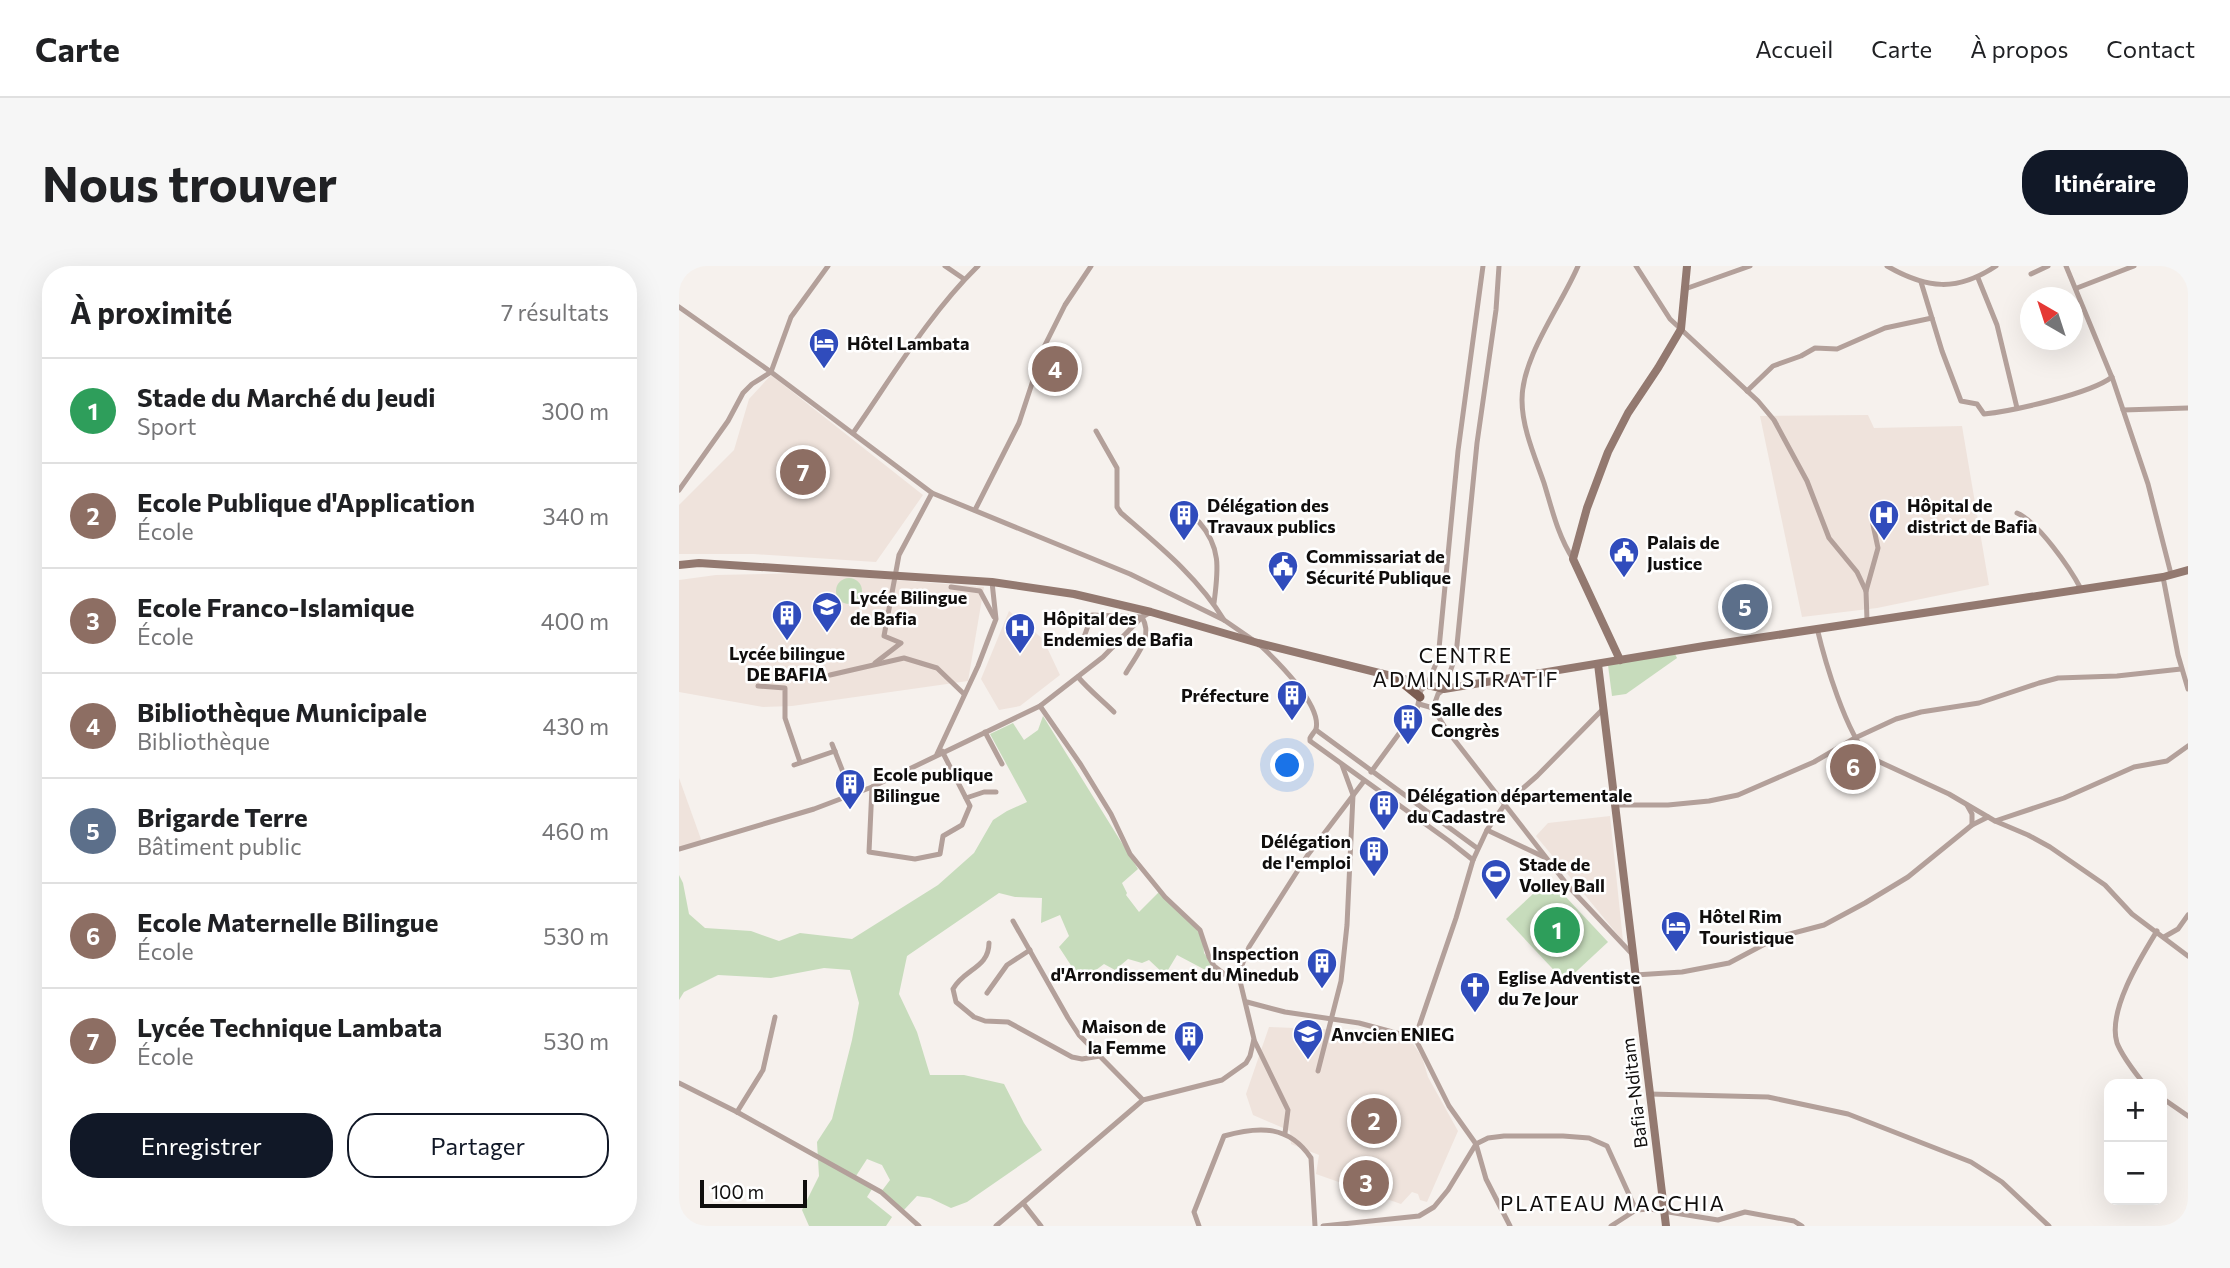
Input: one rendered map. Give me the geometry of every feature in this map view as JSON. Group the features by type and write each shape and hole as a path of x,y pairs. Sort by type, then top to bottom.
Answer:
{"main road":[{"path":"1620,660 1573,559 1587,508 1608,452 1628,413 1681,329 1687,266"},
{"path":"679,565 992,582 1074,594 1444,690 2188,570"},
{"name":"Bafia-Nditam","path":"1598,664 1666,1226"},
{"path":"1398,679 1419,701"}],"street":[{"path":"679,490 728,421 743,393 771,372 791,317 828,266"},
{"path":"945,266 964,279"},
{"path":"853,433 912,348 964,279 978,266"},
{"path":"975,510 1019,423 1044,347 1065,305 1091,266"},
{"path":"1286,1133 1288,1110 1254,1039 1240,981 1242,965 1249,947 1301,865 1419,701 1423,687 1427,685 1438,659 1458,451 1483,266"},
{"path":"1433,709 1438,694 1444,690 1456,655 1477,443 1496,310 1499,266"},
{"path":"1573,559 1562,541 1524,420 1522,400 1526,373 1578,266"},
{"path":"1636,266 1663,310 1774,420 1807,481 1829,538 1857,572 1866,591"},
{"path":"1685,289 1750,266"},
{"path":"1887,266 1921,282 1948,284 1978,278 1996,266"},
{"path":"2031,274 2048,266"},
{"path":"2066,266 2076,287"},
{"path":"2080,287 2134,266"},
{"path":"1978,278 1997,325 2017,408"},
{"path":"1921,282 1961,401 1977,404 1984,414 2079,391 2112,377"},
{"path":"2083,303 2112,377 2148,484 2167,575 2181,669 2188,689"},
{"path":"679,307 771,372 932,493 1130,574 1224,620 1258,643 1281,664 1316,715 1316,730 1310,741 1472,860"},
{"path":"1747,391 1773,366 1815,348 1840,348 1885,328 1933,318"},
{"path":"2123,411 2188,408"},
{"path":"1096,431 1117,468 1117,507 1121,513 1177,561 1214,603 1224,620"},
{"path":"830,675 858,670 875,663 901,643 884,636 895,587 894,576 899,555 932,493"},
{"path":"2017,513 2028,519 2039,531 2081,589"},
{"path":"1867,620 1866,591 1878,548 1872,520"},
{"path":"1199,522 1216,547 1214,603"},
{"path":"939,752 996,619 992,582"},
{"path":"951,587 980,591 996,619"},
{"path":"679,849 852,795 1040,706 1103,657 1142,617 1151,612"},
{"path":"1084,637 1092,615 1142,617"},
{"path":"1126,673 1146,637 1142,617"},
{"path":"1817,628 1826,665 1862,750 1878,763 2039,841 2105,885 2132,914 2188,956"},
{"path":"875,663 881,665 904,659 923,663 937,668 964,694"},
{"path":"1616,805 1709,802 1738,795 1814,762 1896,719 1921,712 1979,703 2059,678 2117,676 2181,669"},
{"path":"1078,677 1114,712"},
{"path":"758,686 785,688 785,718 797,764 834,748 852,795"},
{"path":"1419,701 1433,709 1445,729 1547,859 1594,916 1633,955"},
{"path":"1040,706 1111,814 1130,855 1165,897 1200,930 1214,966 1228,977 1240,981"},
{"path":"1510,1226 1486,1179 1475,1144 1449,1106 1415,1038 1456,918 1472,860 1487,830 1504,804 1537,776 1605,707"},
{"path":"1316,730 1477,848"},
{"path":"985,732 1002,764"},
{"path":"1995,821 2054,802 2134,767 2167,761 2188,746"},
{"path":"872,787 869,852 915,859 940,854 943,836 962,825 970,806 939,752"},
{"path":"1318,1071 1333,1019 1347,936 1353,795 1342,765"},
{"path":"966,798 983,792 996,792"},
{"path":"1967,804 1972,814 1972,825"},
{"path":"1635,975 1682,972 1730,963 1778,937 1823,925 1865,904 1908,877 1972,825 1988,817"},
{"path":"1487,830 1547,859"},
{"path":"2164,937 2178,929 2188,915"},
{"path":"1013,921 1079,1035 1143,1100"},
{"path":"2140,1079 2122,1053 2115,1033 2128,981 2157,931"},
{"path":"989,943 986,960 955,984 954,995 960,1006 979,1020 1008,1022 1072,1057 1082,1059 1100,1056"},
{"path":"987,993 1007,965 1030,950"},
{"path":"1247,1002 1415,1038"},
{"path":"737,1112 763,1070 775,1017"},
{"path":"996,1226 1143,1100 1222,1080 1246,1063 1254,1039"},
{"path":"679,1083 881,1192 919,1226"},
{"path":"1650,1094 1768,1097 1848,1114 1971,1162 2002,1182 2049,1226"},
{"path":"2167,1101 2188,1116"},
{"path":"1199,1226 1194,1213 1224,1136 1258,1128 1286,1133 1311,1158 1315,1226"},
{"path":"1323,1226 1419,1216 1427,1212 1448,1190 1475,1144 1488,1138 1504,1136 1588,1138 1607,1146 1636,1210"},
{"path":"1023,1203 1041,1226"},
{"path":"1611,1226 1636,1210 1650,1209 1718,1220 1745,1212 1794,1221 1802,1226"},
{"path":"1718,1220 1723,1226"}],"shaded area":[{"path":"771,375 923,495 876,562 754,554 679,554 679,505 734,450 749,399"},
{"name":"Hôpital de district de Bafia","path":"1868,415 1874,428 1962,426 1989,585 1877,608 1802,617 1760,416"},
{"name":"Lycée Bilingue de Bafia","path":"805,573 984,587 968,681 792,706 763,707 679,692 679,580 716,575"},
{"name":"Hôpital des Endemies de Bafia","path":"1009,611 1043,639 1060,675 1020,706 999,710 981,679"},
{"path":"679,778 702,842 679,849"},
{"path":"1610,816 1623,941 1536,836 1548,823"},
{"path":"1269,1027 1344,1030 1367,1041 1411,1041 1422,1057 1428,1077 1458,1131 1427,1202 1420,1200 1418,1194 1412,1192 1401,1204 1316,1174 1319,1155 1291,1144 1290,1131 1253,1115 1246,1094"}],"green space":[{"path":"849,578 858,582 862,591 858,600 849,604 840,600 836,591 840,582"},
{"path":"1675,654 1677,658 1626,694 1612,696 1608,665"},
{"path":"1043,716 1138,869 1122,883 1126,895 1139,912 1159,892 1196,928 1203,940 1204,953 1216,970 1213,974 1177,955 1165,975 1149,960 1142,963 1128,959 1115,970 1104,964 1088,976 1081,969 1076,973 1059,947 1069,936 1060,915 1041,923 1042,898 1015,897 999,893 907,956 899,994 917,1032 930,1075 964,1075 1004,1084 1024,1123 1042,1150 967,1202 951,1208 930,1198 917,1196 903,1211 881,1192 890,1180 882,1165 867,1159 856,1176 872,1189 867,1197 892,1217 886,1226 809,1226 802,1210 819,1176 817,1142 832,1119 859,1003 850,970 824,968 771,978 718,975 684,992 679,1000 679,875 689,914 705,928 751,931 779,941 800,933 852,939 938,885 974,853 993,820 1027,802 990,734 1013,723 1024,740 1038,730"},
{"path":"1549,879 1608,942 1565,982 1506,919"}],"place":[{"name":"Bibliothèque Municipale","path":"1055,369"},
{"name":"Hôtel Lambata","path":"824,370"},
{"name":"Lycée Technique Lambata","path":"803,472"},
{"name":"Délégation des Travaux publics","path":"1184,542"},
{"name":"Hôpital de district de Bafia","path":"1884,542"},
{"name":"Palais de Justice","path":"1624,579"},
{"name":"Commissariat de Sécurité Publique","path":"1283,593"},
{"name":"Brigarde Terre","path":"1745,607"},
{"name":"Lycée Bilingue de Bafia","path":"827,634"},
{"name":"Lycée bilingue DE BAFIA","path":"787,642"},
{"name":"Hôpital des Endemies de Bafia","path":"1020,655"},
{"name":"Préfecture","path":"1292,722"},
{"name":"Salle des Congrès","path":"1408,746"},
{"name":"Ecole Maternelle Bilingue","path":"1853,767"},
{"name":"Ecole publique Bilingue","path":"850,811"},
{"name":"Délégation départementale du Cadastre","path":"1384,832"},
{"name":"Délégation de l'emploi","path":"1374,878"},
{"name":"Stade de Volley Ball","path":"1496,901"},
{"name":"Stade du Marché du Jeudi","path":"1557,930"},
{"name":"Hôtel Rim Touristique","path":"1676,953"},
{"name":"Inspection d'Arrondissement du Minedub","path":"1322,990"},
{"name":"Eglise Adventiste du 7e Jour","path":"1475,1014"},
{"name":"Anvcien ENIEG","path":"1308,1061"},
{"name":"Maison de la Femme","path":"1189,1063"},
{"name":"Ecole Publique d'Application","path":"1374,1121"},
{"name":"Ecole Franco-Islamique","path":"1366,1183"}],"district":[{"name":"CENTRE ADMINISTRATIF","path":"1466,666"},
{"name":"PLATEAU MACCHIA","path":"1613,1202"}]}
